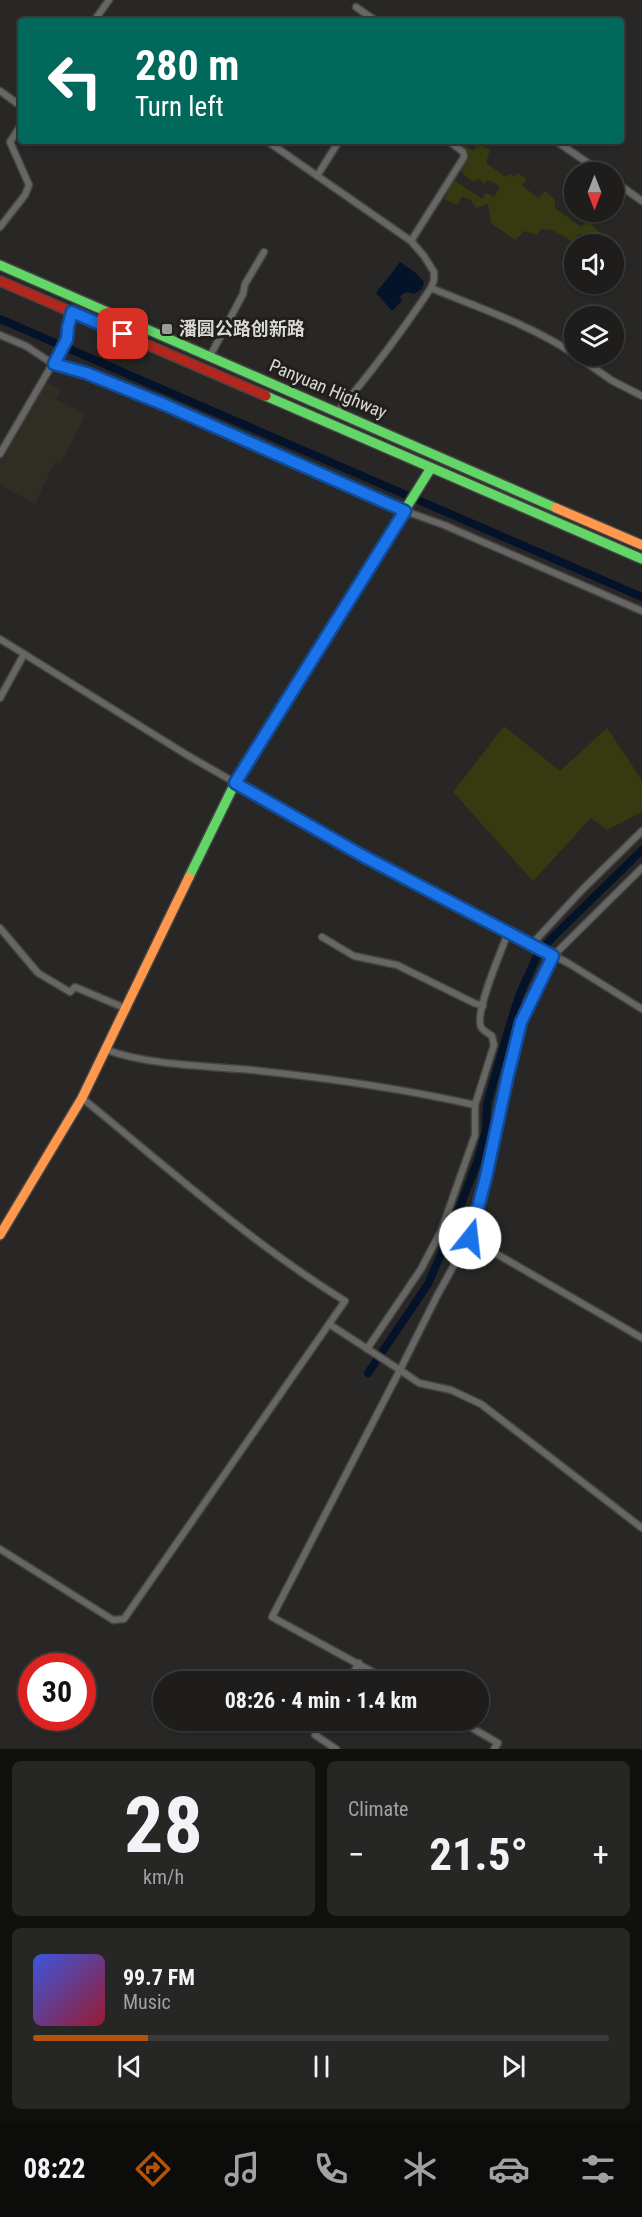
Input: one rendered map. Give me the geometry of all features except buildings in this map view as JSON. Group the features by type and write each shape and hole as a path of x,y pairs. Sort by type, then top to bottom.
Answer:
{"main road":[{"name":"Panyuan Highway","path":"0,265 642,544"},
{"name":"Panyuan Highway","path":"0,281 642,559"},
{"path":"0,1235 82,1098 107,1050 235,783 431,468"}],"street":[{"path":"96,18 109,0"},
{"path":"356,7 372,18"},
{"path":"0,91 18,104"},
{"path":"0,227 25,195 29,185 10,142 18,130"},
{"path":"271,144 411,241 434,272 431,288 373,370 338,411"},
{"path":"317,176 337,144"},
{"path":"411,241 464,157 463,152 453,144"},
{"path":"560,144 586,162"},
{"path":"624,188 642,201"},
{"path":"210,356 243,294 245,284 264,252"},
{"path":"431,288 514,323 564,349"},
{"path":"0,454 67,339 72,312"},
{"path":"0,335 55,361 163,404 642,611"},
{"path":"591,366 610,380 642,396"},
{"path":"0,639 235,783 363,856 568,963 642,1009"},
{"path":"0,698 24,654"},
{"path":"532,945 582,890 642,831"},
{"path":"372,1671 272,1617 400,1371 436,1296 470,1238 521,1022 551,955 642,868"},
{"path":"0,928 38,973 70,992 75,987 126,1009"},
{"path":"367,1349 421,1269 441,1231 475,1135 475,1105 494,1045 492,1036 480,1025 483,1006 489,981 508,933"},
{"path":"322,937 354,956 397,965 483,1006"},
{"path":"107,1050 140,1059 352,1082 417,1092 475,1105"},
{"path":"0,1549 112,1620 124,1619 345,1301 306,1278 258,1242 82,1098"},
{"path":"470,1238 642,1338"},
{"path":"329,1324 419,1383 451,1390 481,1404 642,1528"},
{"path":"354,1671 359,1663"},
{"path":"317,1731 315,1735 336,1749"},
{"path":"477,1731 498,1743 494,1749"}],"shaded area":[{"path":"39,379 62,390 55,399 86,414 61,463 55,462 35,504 0,485 0,444"}],"green space":[{"path":"457,144 463,144 473,151 481,144 490,150 486,163 506,177 509,174 514,177 517,173 526,178 522,186 539,198 545,191 555,200 555,208 564,215 564,222 574,222 581,227 585,222 589,222 601,234 564,234 564,237 552,230 541,229 537,235 524,231 515,240 491,223 488,204 476,208 470,199 462,197 457,205 444,199 454,180 482,199 486,193 494,197 500,186 488,180 485,184 479,179 473,182 464,175 458,165 462,154"},
{"path":"504,726 560,771 607,728 642,780 642,812 607,830 591,818 533,881 453,792"}],"water":[{"path":"400,262 424,282 422,289 414,294 406,292 400,296 402,301 392,311 376,293"}],"waterway":[{"path":"0,319 642,597"},
{"path":"368,1373 428,1284 447,1240 478,1160 486,1130 487,1104 507,1034 519,996 536,958 551,939 642,850"}],"traffic: fast":[{"path":"0,265 556,508"},
{"path":"266,396 642,559"},
{"path":"189,877 235,783 431,468"}],"traffic: slow":[{"path":"556,508 642,545"},
{"path":"0,1235 82,1098 189,877"}],"traffic: jam":[{"path":"0,281 266,396"}],"place":[{"name":"潘圆公路创新路","path":"167,329"}],"route":[{"path":"123,334 72,312 67,339 54,364 86,373 163,404 405,511 235,783 363,856 553,956 521,1022 470,1238"}]}
